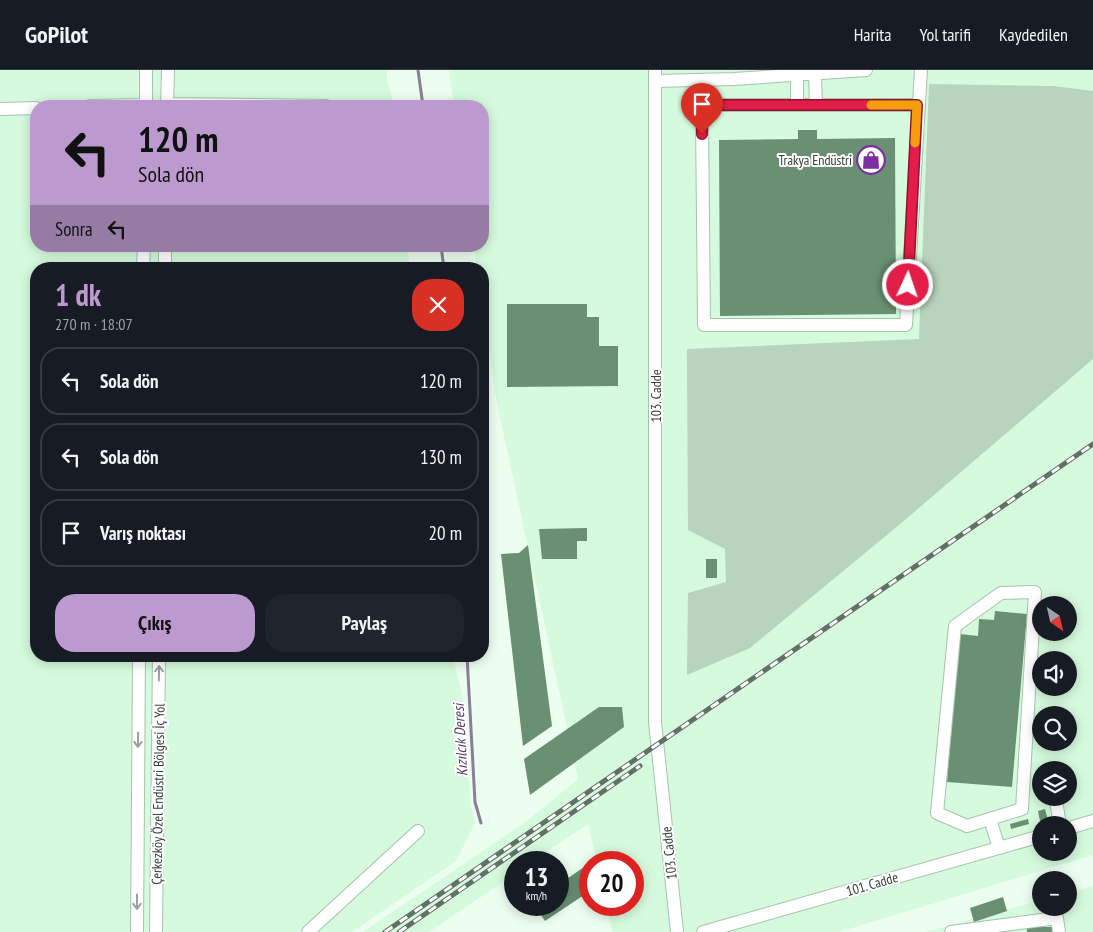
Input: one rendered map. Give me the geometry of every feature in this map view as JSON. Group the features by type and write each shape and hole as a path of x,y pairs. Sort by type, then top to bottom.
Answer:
{"street":[{"path":"146,70 146,100"},
{"path":"167,100 168,70"},
{"path":"655,76 796,75 866,70"},
{"path":"917,105 712,105 702,114 704,325 906,325 917,105 921,70"},
{"path":"815,74 816,105"},
{"path":"796,75 797,105"},
{"name":"103. Cadde","path":"655,76 655,722 677,932"},
{"path":"0,108 30,108"},
{"path":"1034,592 1022,809 990,819 967,826 937,814 955,626 1001,593 1034,592"},
{"name":"Çerkezköy Özel Endüstri Bölgesi İç Yol","path":"137,932 139,662"},
{"name":"Çerkezköy Özel Endüstri Bölgesi İç Yol","path":"156,932 159,662"},
{"path":"990,819 999,848"},
{"path":"1077,826 1093,821"},
{"path":"308,932 418,831"},
{"name":"101. Cadde","path":"703,932 1032,839"},
{"path":"951,932 1057,918 1059,932"}],"shaded area":[{"path":"0,70 387,70 387,80 392,100 30,100 30,252 408,252 409,262 30,262 30,662 454,662 462,696 471,806 475,823 456,861 352,932 0,932"},
{"path":"449,70 1093,70 1093,855 1077,860 1077,816 1032,816 1032,861 1073,861 1040,871 1032,871 1032,873 839,932 612,932 608,916 644,916 644,851 594,851 588,824 548,851 504,851 504,881 429,932 363,932 527,821 578,779 495,394 489,350 489,262 476,262 475,252 489,252 489,100 453,100"},
{"path":"929,84 1054,86 1093,91 1093,359 899,525 750,648 687,675 688,593 726,582 725,549 688,530 687,349 919,339"},
{"path":"1093,886 1093,932 926,932 1032,903 1032,916 1077,916 1077,891"}],"building":[{"path":"798,130 817,130 817,139 895,138 896,314 720,316 719,140 798,139"},
{"path":"507,304 587,304 587,317 599,317 599,346 618,346 618,386 507,387"},
{"path":"587,528 587,541 577,541 577,559 542,559 539,529"},
{"path":"528,545 552,726 523,746 501,554 519,553"},
{"path":"706,559 717,559 717,578 706,578"},
{"path":"995,611 1027,614 1012,787 947,782 960,634 978,636 979,619 994,620"},
{"path":"599,707 622,707 624,727 530,795 524,759"},
{"path":"1045,809 1047,816 1039,816 1038,811"},
{"path":"1028,819 1029,824 1011,829 1010,824"},
{"path":"579,871 579,898 569,905 569,877"},
{"path":"1003,897 1007,911 974,922 970,908"},
{"path":"542,916 552,916 545,921"},
{"path":"1027,927 1055,927 1055,932 1027,932"}],"waterway":[{"name":"Kızılcık Deresi","path":"418,70 422,100"},
{"name":"Kızılcık Deresi","path":"442,252 443,262"},
{"name":"Kızılcık Deresi","path":"467,662 475,802 481,823"}],"railway":[{"path":"385,932 1093,444"},
{"path":"399,932 640,766"}],"slow traffic":[{"path":"871,105 917,105 915,143"}],"place":[{"name":"Trakya Endüstri","path":"871,160"}],"route":[{"path":"702,134 702,114 712,105 917,105 908,285"}]}
